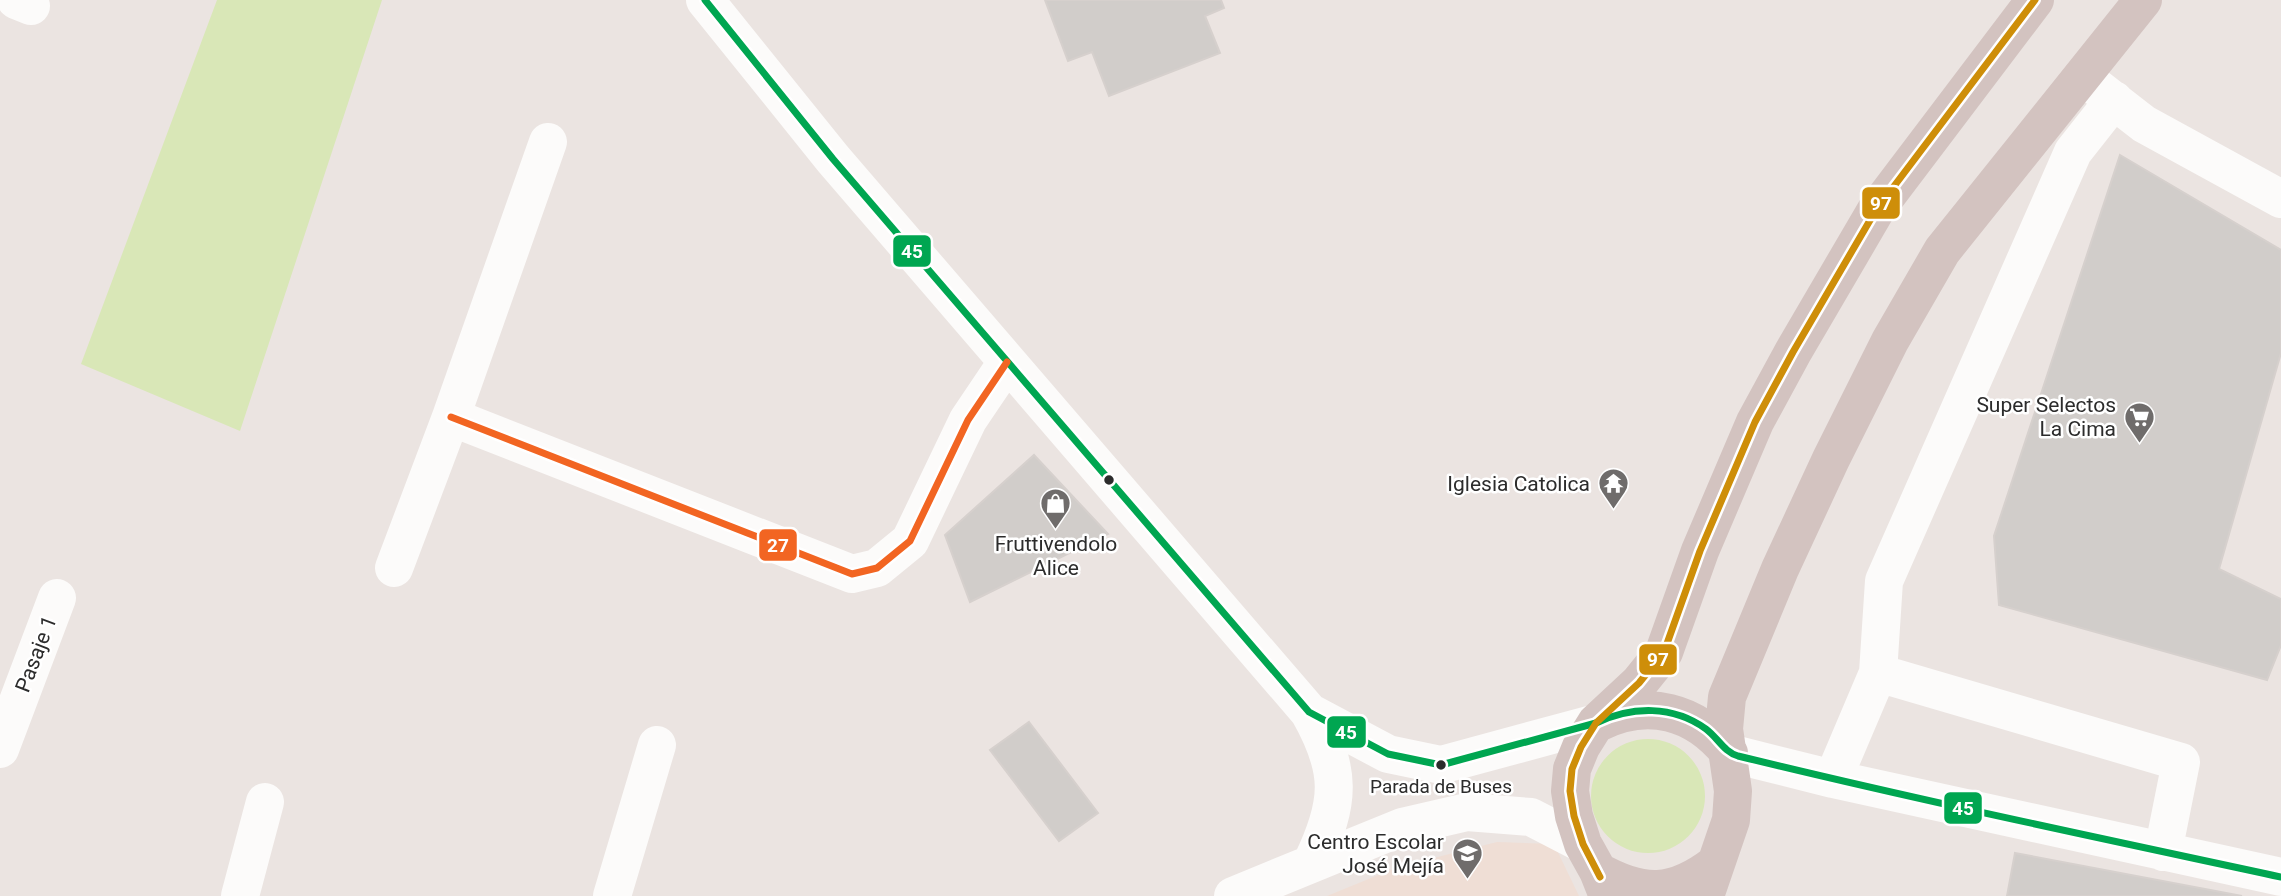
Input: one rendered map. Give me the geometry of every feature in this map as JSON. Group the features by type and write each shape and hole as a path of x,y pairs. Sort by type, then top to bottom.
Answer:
{"highway":[{"path":"2035,0 1877,210 1755,422 1700,551 1664,652 1639,682 1596,723 1581,747 1572,769 1570,791 1574,816 1596,870 1620,885 1645,890 1670,889 1695,880 1710,880 1731,820 1733,791 1724,729 1727,697 1786,557 1890,341 1942,251 2143,0"},
{"path":"1596,723 1627,712 1660,710 1691,720 1706,729 1729,753"}],"street":[{"path":"705,0 834,159 1309,712 1325,740 1333,771 1333,803 1326,834 1312,862"},
{"path":"2082,76 2144,124 2281,199"},
{"path":"1833,779 1878,673 1884,581 2073,152 2114,100"},
{"path":"394,568 548,142"},
{"path":"451,416 852,574 877,568 910,541 968,420 1007,362"},
{"name":"Pasaje 1","path":"0,749 57,598"},
{"path":"1878,673 2181,762 2163,852"},
{"path":"1309,712 1388,754 1441,765 1596,723"},
{"path":"612,896 657,745"},
{"path":"1729,753 1833,779 2281,877"},
{"path":"240,896 265,802"},
{"path":"1233,896 1402,827 1467,812 1531,817 1596,870"}],"shaded area":[{"name":"Centro Escolar José Mejía","path":"1497,842 1554,844 1579,896 1327,896 1398,867"}],"green space":[{"path":"217,0 382,0 240,431 81,364"},
{"path":"1648,739 1670,743 1688,756 1701,774 1705,796 1701,818 1688,836 1670,849 1648,853 1626,849 1608,836 1595,818 1591,796 1595,774 1608,756 1626,743"}],"building":[{"path":"1045,0 1221,0 1224,8 1205,16 1220,53 1109,96 1092,52 1068,61"},
{"name":"Super Selectos La Cima","path":"2120,155 2281,250 2281,353 2219,569 2281,599 2281,645 2267,680 1999,605 1994,536"},
{"path":"1034,455 1108,534 970,602 945,535"},
{"path":"1029,722 1098,813 1059,841 990,750"},
{"path":"2015,853 2242,896 2007,896"}],"transit line":[{"name":"45","path":"705,0 833,159 1309,712 1388,754 1441,765 1624,713 1666,712 1693,721 1738,756 2281,877"},
{"name":"97","path":"1600,877 1583,844 1570,791 1572,769 1581,747 1596,723 1639,683 1664,652 1700,551 1755,422 1876,210 2035,0"},
{"name":"27","path":"451,417 852,574 877,568 910,541 968,420 1007,362"}],"place":[{"name":"Super Selectos La Cima","path":"2139,444"},
{"name":"Iglesia Catolica","path":"1613,511"},
{"name":"Fruttivendolo Alice","path":"1056,531"},
{"name":"Parada de Buses","path":"1441,765"},
{"name":"Centro Escolar José Mejía","path":"1467,881"}]}
